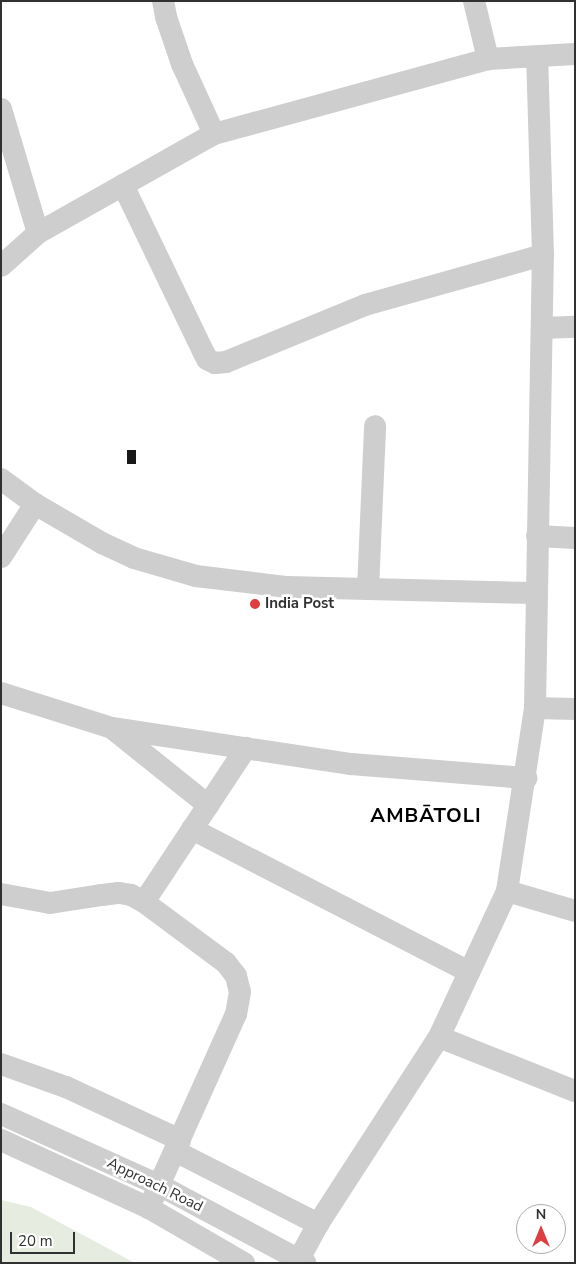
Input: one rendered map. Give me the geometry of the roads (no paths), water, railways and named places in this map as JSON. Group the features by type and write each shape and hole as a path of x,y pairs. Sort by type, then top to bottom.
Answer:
{"street":[{"path":"163,1 166,17 182,64 214,134"},
{"path":"474,1 488,59"},
{"path":"1,266 38,233 214,134 488,59 536,58 575,54"},
{"path":"300,1261 318,1224 439,1036 507,891 526,778 535,708 543,255 536,58"},
{"path":"1,109 38,233"},
{"path":"123,185 207,359 215,363 226,362 365,305 543,255"},
{"path":"542,328 575,327"},
{"path":"368,589 374,426"},
{"path":"1,479 35,504 102,543 158,567 196,576 287,587 537,593"},
{"path":"1,557 35,504"},
{"path":"537,536 575,538"},
{"path":"1,693 112,728 351,764 526,778"},
{"path":"535,708 575,709"},
{"path":"112,728 208,805"},
{"path":"144,902 246,748"},
{"path":"192,829 469,972"},
{"path":"507,891 575,911"},
{"path":"1,894 50,903 119,893 130,895 144,902 226,964 236,976 239,983 240,1002 236,1014 149,1208"},
{"path":"439,1036 575,1091"},
{"path":"1,1064 66,1087 318,1224"},
{"name":"Approach Road","path":"1,1114 160,1185 300,1261"},
{"name":"Approach Road","path":"1,1140 149,1208 244,1263"}],"place":[{"name":"India Post","path":"255,604"}],"district":[{"name":"AMBĀTOLI","path":"426,815"}]}
